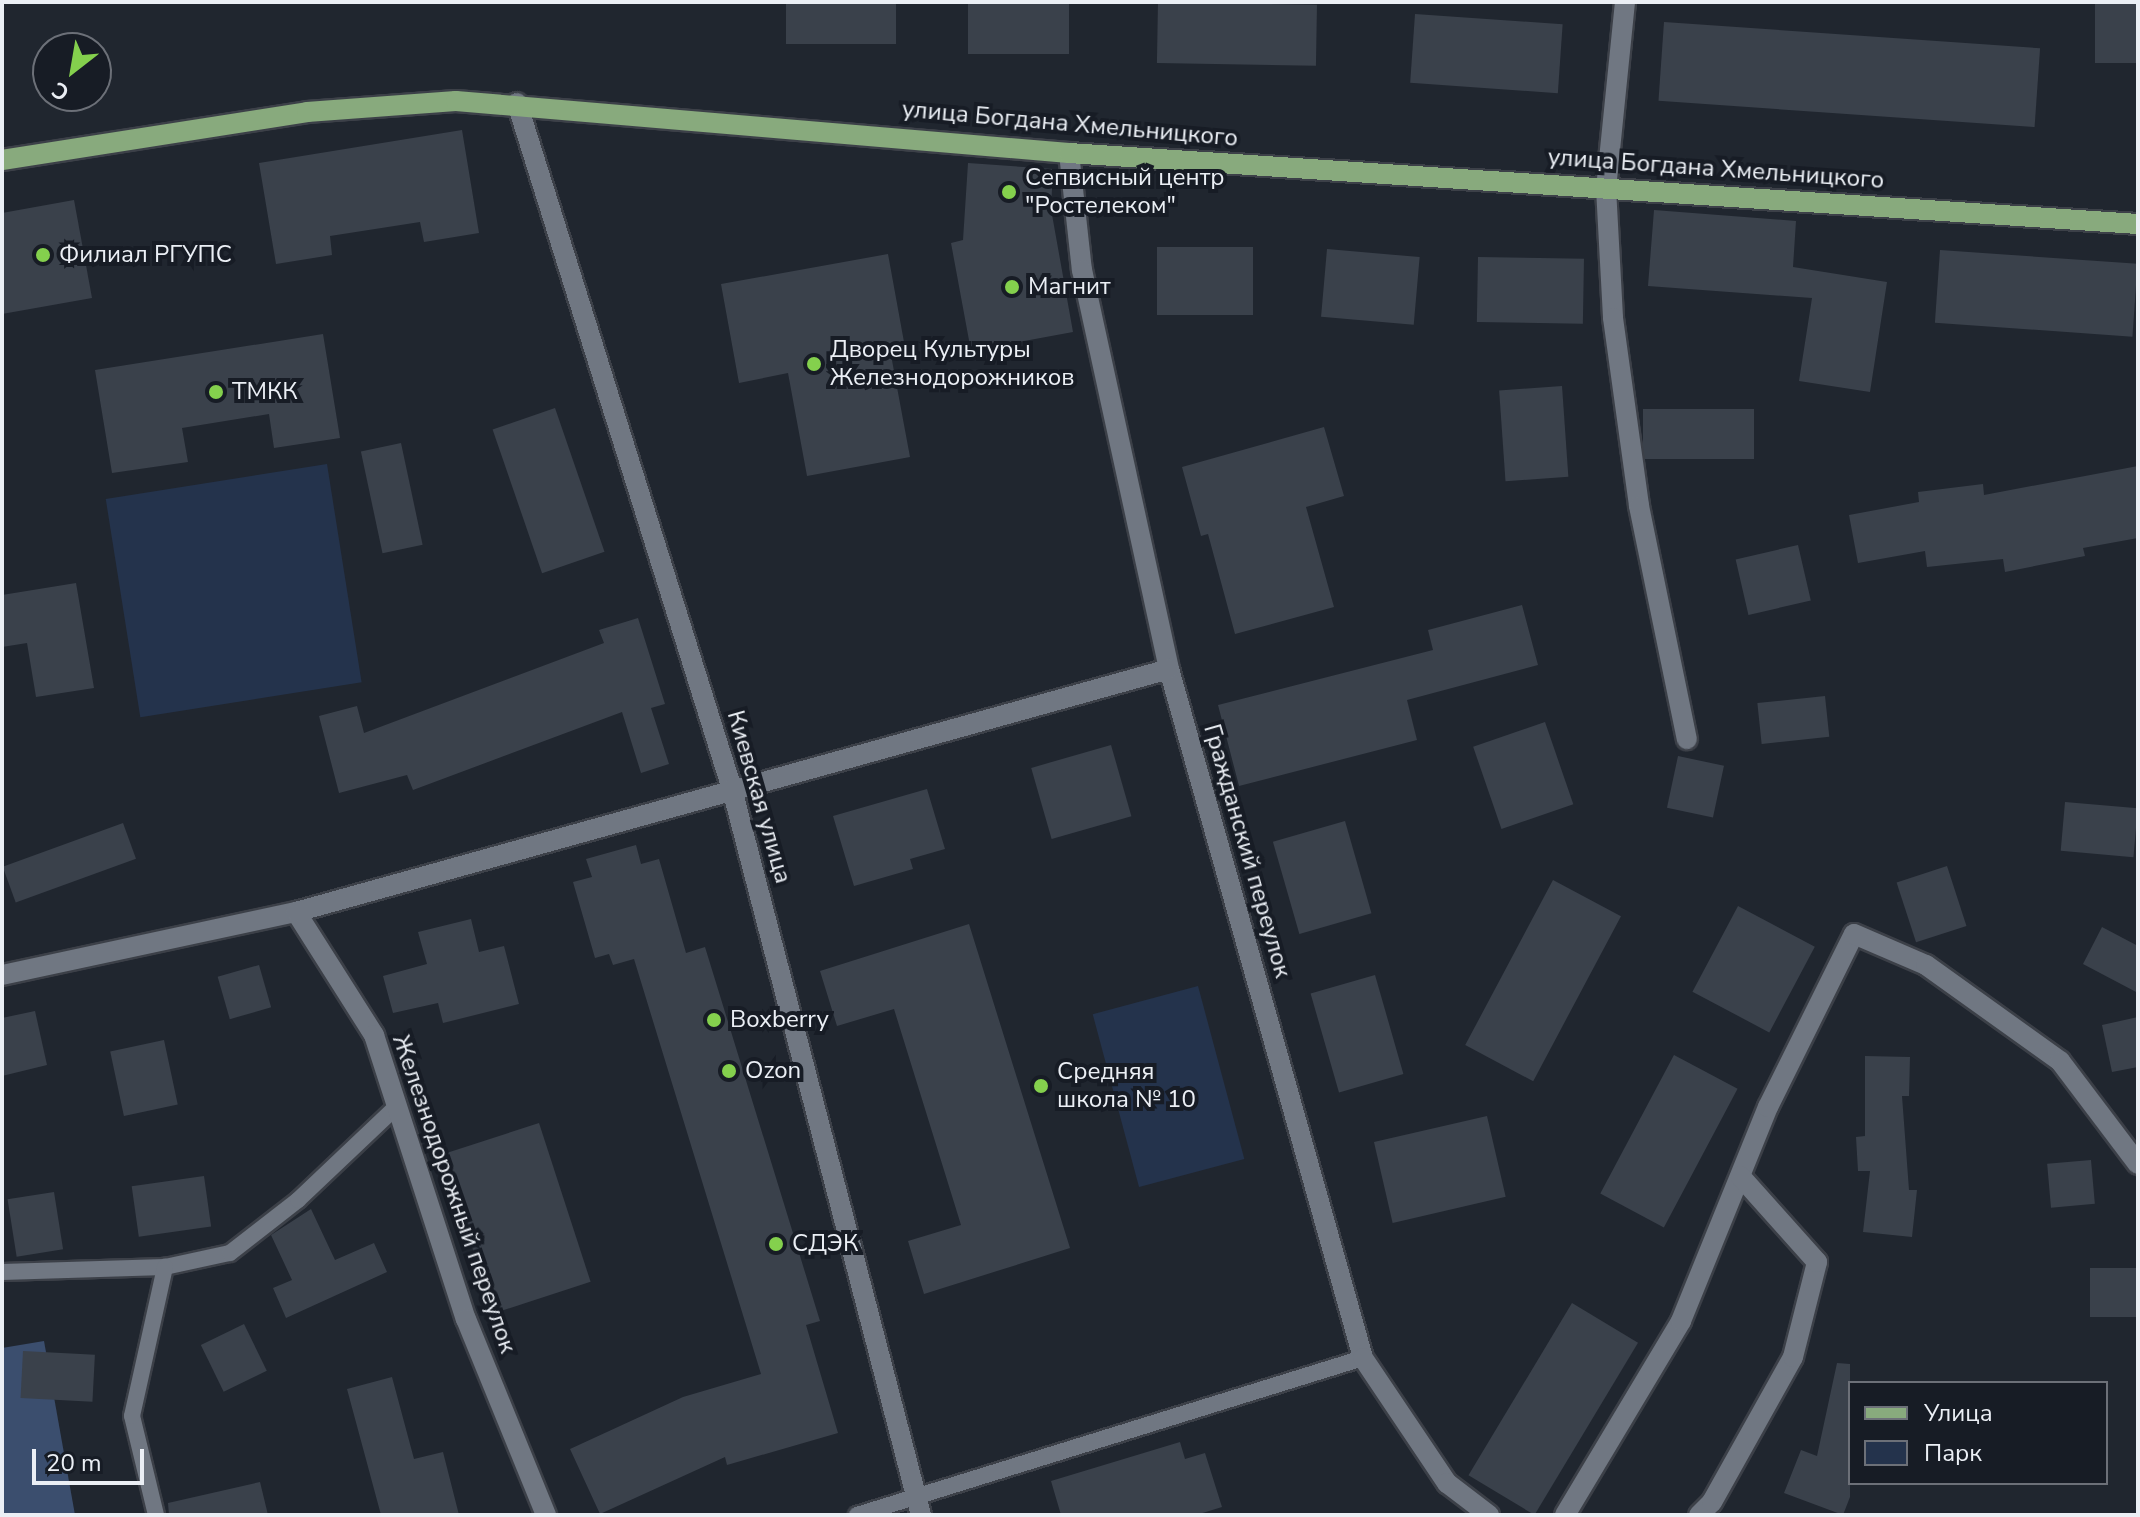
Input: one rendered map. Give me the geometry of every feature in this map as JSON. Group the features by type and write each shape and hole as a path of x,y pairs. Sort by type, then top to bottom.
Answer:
{"main road":[{"name":"улица Богдана Хмельницкого","path":"2,160 307,112 456,101 517,103 1069,153 2138,224"}],"street":[{"path":"1625,2 1606,188 1613,318 1639,506 1687,739"},
{"name":"Киевская улица","path":"517,103 732,789 919,1506"},
{"name":"Гражданский переулок","path":"1069,153 1082,270 1169,669 1363,1358 1447,1483 1489,1515"},
{"path":"2,975 296,912 1169,669"},
{"name":"Железнодорожный переулок","path":"296,912 374,1035 466,1319 546,1515"},
{"path":"1565,1515 1681,1321 1768,1107 1854,934 1926,965 2060,1061 2138,1164"},
{"path":"1699,1515 1712,1502 1793,1357 1817,1262 1740,1176"}],"lane":[{"path":"2,1272 165,1267 230,1253 298,1200 396,1107"},
{"path":"156,1515 132,1416 165,1267"},
{"path":"857,1515 919,1506 1363,1358"}],"green space":[{"path":"327,464 362,682 140,717 106,499"},
{"path":"1198,986 1244,1159 1139,1187 1093,1014"}],"shaded area":[{"path":"44,1341 75,1515 2,1515 2,1348"}],"building":[{"path":"786,2 896,2 896,44 786,44"},
{"path":"968,2 1069,2 1069,54 968,54"},
{"path":"1158,2 1317,5 1316,66 1157,63"},
{"path":"2095,2 2138,2 2138,63 2095,63"},
{"path":"1415,14 1563,24 1558,93 1410,83"},
{"path":"1664,22 2040,48 2035,127 1658,101"},
{"path":"462,130 479,233 424,242 420,222 330,236 332,255 276,264 259,163"},
{"name":"Магнит","path":"968,163 1053,169 1051,209 1073,332 971,351 951,243 963,240"},
{"name":"Филиал РГУПС","path":"74,200 92,298 2,314 2,213"},
{"path":"1654,210 1796,221 1793,267 1887,282 1870,392 1799,381 1812,298 1648,286"},
{"path":"1157,247 1253,247 1253,315 1157,315"},
{"path":"1327,249 1420,257 1414,325 1321,317"},
{"path":"1940,250 2138,264 2132,337 1935,323"},
{"name":"Дворец Культуры Железнодорожников","path":"888,254 906,353 891,355 910,457 807,476 788,373 739,383 721,284"},
{"path":"1478,257 1584,259 1583,324 1477,322"},
{"name":"ТМКК","path":"323,334 340,438 274,448 269,414 182,428 188,462 112,473 95,370"},
{"path":"1562,386 1568,477 1506,481 1499,390"},
{"path":"555,408 604,552 542,573 493,429"},
{"path":"1643,409 1754,409 1754,459 1643,459"},
{"path":"1324,427 1344,496 1306,507 1334,607 1235,634 1208,534 1201,536 1182,467"},
{"path":"401,443 423,545 383,553 361,452"},
{"path":"2138,466 2138,538 2083,548 2085,556 2005,572 2003,559 1927,567 1925,551 1858,563 1849,515 1919,502 1918,492 1983,484 1984,495"},
{"path":"1798,545 1811,601 1748,615 1736,559"},
{"path":"76,583 94,688 36,697 27,643 2,647 2,595"},
{"path":"1522,605 1538,665 1407,700 1417,740 1239,786 1218,705 1433,650 1428,630"},
{"path":"638,618 665,704 651,708 669,764 641,773 622,712 413,790 407,775 339,793 319,716 357,706 364,733 604,643 599,630"},
{"path":"1825,696 1829,737 1762,744 1757,703"},
{"path":"1545,722 1573,804 1501,829 1473,747"},
{"path":"1111,745 1131,816 1052,839 1031,768"},
{"path":"1678,756 1724,766 1713,818 1667,808"},
{"path":"927,789 945,849 910,859 913,869 854,886 833,816"},
{"path":"2065,802 2138,808 2133,857 2061,851"},
{"path":"1345,821 1371,913 1299,934 1273,842"},
{"path":"123,823 136,859 16,902 3,867"},
{"path":"636,845 641,864 659,859 686,953 705,947 820,1321 806,1325 838,1433 727,1465 725,1457 600,1514 570,1449 683,1397 761,1374 634,959 613,965 609,954 595,958 573,882 592,877 586,859"},
{"path":"1947,866 1966,926 1916,942 1897,882"},
{"path":"1553,880 1621,916 1533,1081 1465,1045"},
{"path":"1738,906 1815,947 1769,1032 1692,992"},
{"path":"471,919 479,952 504,946 519,1004 443,1023 438,1003 393,1013 383,976 427,964 418,932"},
{"path":"969,924 1070,1248 924,1294 908,1241 961,1225 894,1009 837,1026 820,971"},
{"path":"2102,927 2138,946 2138,993 2083,964"},
{"path":"259,965 271,1007 230,1019 218,977"},
{"path":"1375,975 1403,1074 1339,1092 1311,993"},
{"path":"35,1011 47,1065 2,1076 2,1018"},
{"path":"2138,1017 2138,1067 2112,1072 2102,1025"},
{"path":"164,1040 178,1105 124,1116 110,1051"},
{"path":"1674,1055 1738,1089 1664,1227 1600,1194"},
{"path":"1865,1056 1910,1057 1909,1096 1902,1096 1909,1190 1917,1190 1912,1237 1863,1232 1870,1171 1858,1171 1856,1137 1865,1136"},
{"path":"1487,1116 1506,1197 1393,1223 1374,1142"},
{"path":"539,1123 591,1282 494,1313 442,1155"},
{"path":"2091,1160 2095,1204 2051,1208 2047,1164"},
{"path":"204,1176 211,1227 139,1237 132,1186"},
{"path":"54,1192 63,1249 17,1257 8,1199"},
{"path":"311,1209 335,1260 374,1243 387,1272 286,1318 273,1288 292,1280 271,1235"},
{"path":"2090,1268 2138,1268 2138,1317 2090,1317"},
{"path":"1572,1303 1638,1343 1534,1515 1468,1475"},
{"path":"244,1324 267,1371 224,1392 201,1345"},
{"path":"23,1351 95,1355 92,1402 21,1398"},
{"path":"1837,1363 1850,1364 1850,1497 1843,1515 1784,1493 1801,1450 1817,1456"},
{"path":"392,1377 414,1459 443,1452 459,1515 381,1515 347,1389"},
{"path":"1180,1442 1185,1459 1205,1453 1222,1507 1196,1515 1061,1515 1051,1481"},
{"path":"260,1482 268,1515 169,1515 168,1503"}],"place":[{"name":"Сепвисный центр \"Ростелеком\"","path":"1009,192"},
{"name":"Филиал РГУПС","path":"43,255"},
{"name":"Магнит","path":"1012,287"},
{"name":"Дворец Культуры Железнодорожников","path":"814,364"},
{"name":"ТМКК","path":"216,392"},
{"name":"Boxberry","path":"714,1020"},
{"name":"Ozon","path":"729,1071"},
{"name":"Средняя школа № 10","path":"1041,1086"},
{"name":"СДЭК","path":"776,1244"}]}
